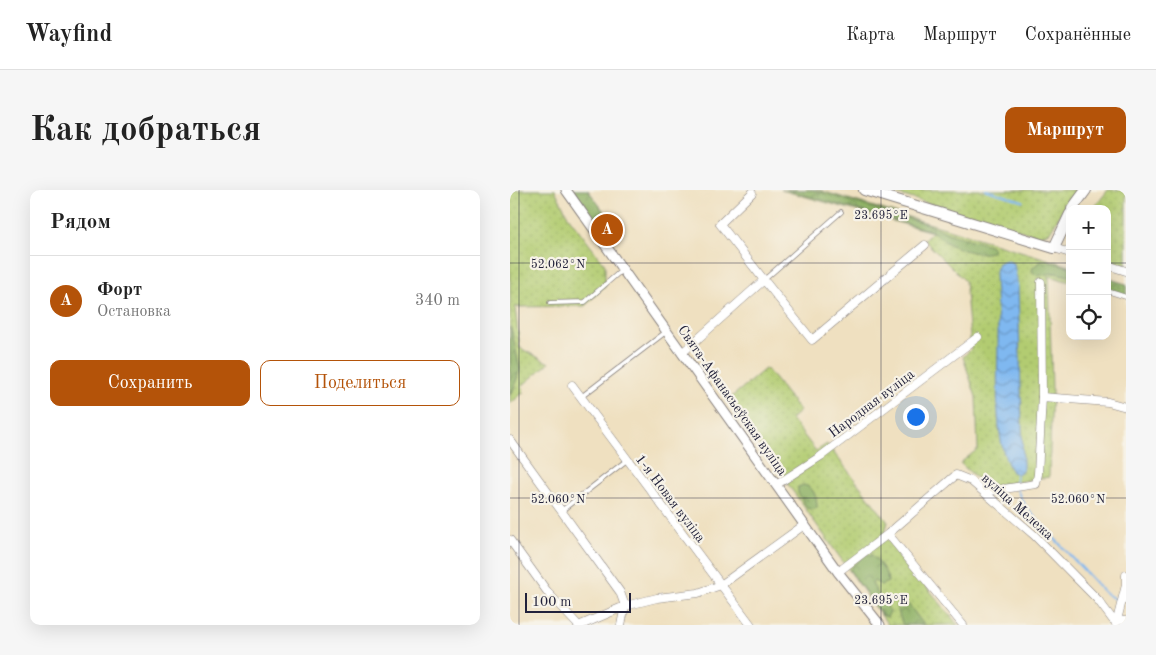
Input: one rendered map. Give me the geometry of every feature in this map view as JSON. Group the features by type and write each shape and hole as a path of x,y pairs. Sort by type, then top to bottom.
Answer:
{"main road":[{"path":"864,190 1054,248 1066,222"},
{"path":"1075,205 1086,190"}],"street":[{"name":"Свята-Афанасьеўская вуліца","path":"566,190 804,525 880,625"},
{"path":"752,193 720,224 812,340 926,245"},
{"path":"1054,248 1066,252"},
{"path":"1111,266 1126,271"},
{"path":"682,353 764,280"},
{"path":"984,492 1036,484 1042,397 1042,282"},
{"name":"Народная вуліца","path":"776,485 821,456 978,337"},
{"name":"1-я Новая вуліца","path":"572,385 751,625"},
{"path":"1042,397 1108,402 1126,407"},
{"path":"510,440 620,592 625,606 621,625"},
{"name":"вуліца Мележа","path":"838,572 888,534 956,475 971,481 1034,536 1098,600 1108,615 1117,623"},
{"path":"510,540 549,594 579,625 625,606 657,598 698,594 721,584 804,525"},
{"path":"888,534 963,625"},
{"path":"1126,575 1126,585 1117,623 1126,621"}],"lane":[{"path":"764,280 841,212"},
{"path":"550,303 585,302 622,270"},
{"path":"1111,292 1126,297"},
{"path":"581,397 667,331"},
{"path":"562,511 627,460"}],"green space":[{"path":"511,190 555,190 568,216 605,265 605,286 585,306 515,307 520,348 549,363 522,386 524,392 510,404 510,192"},
{"path":"574,190 588,190 606,214 606,222 591,214"},
{"path":"781,190 819,190 1066,265 1066,281 1049,276 1052,390 1049,477 986,487 960,463 978,449 976,397 963,357 971,349 965,281 924,240 932,232"},
{"path":"787,190 813,190 930,225 950,234 990,245 994,250 978,253 965,250 949,244 929,230"},
{"path":"883,190 1078,190 1066,205 1050,232 1039,236"},
{"path":"1108,190 1126,190 1126,265 1111,260 1111,205 1096,205"},
{"path":"1046,261 1066,266 1066,275 1054,273 1037,276 1032,271 1033,267 1040,262"},
{"path":"1111,279 1126,284 1126,295 1111,290"},
{"path":"510,323 520,369 510,395"},
{"path":"766,368 800,411 791,419 816,451 827,444 888,522 884,535 958,625 888,625 728,400"},
{"path":"803,485 810,488 814,493 817,507 814,510 807,508 798,493 798,487"},
{"path":"867,554 872,555 880,564 887,578 888,582 881,585 874,581 872,583 890,612 887,617 882,615 850,571 852,566"},
{"path":"902,601 909,605 924,625 903,625 896,607"}],"water":[{"path":"1007,260 1014,264 1018,287 1023,470 1018,474 1012,472 1005,458 1001,441 998,403 998,322 995,272 998,263"}],"waterway":[{"path":"986,190 1023,201"},
{"path":"1016,474 1016,484"},
{"path":"1017,489 1030,512 1105,593 1118,601"}],"place":[{"name":"Форт","path":"607,230"}]}
